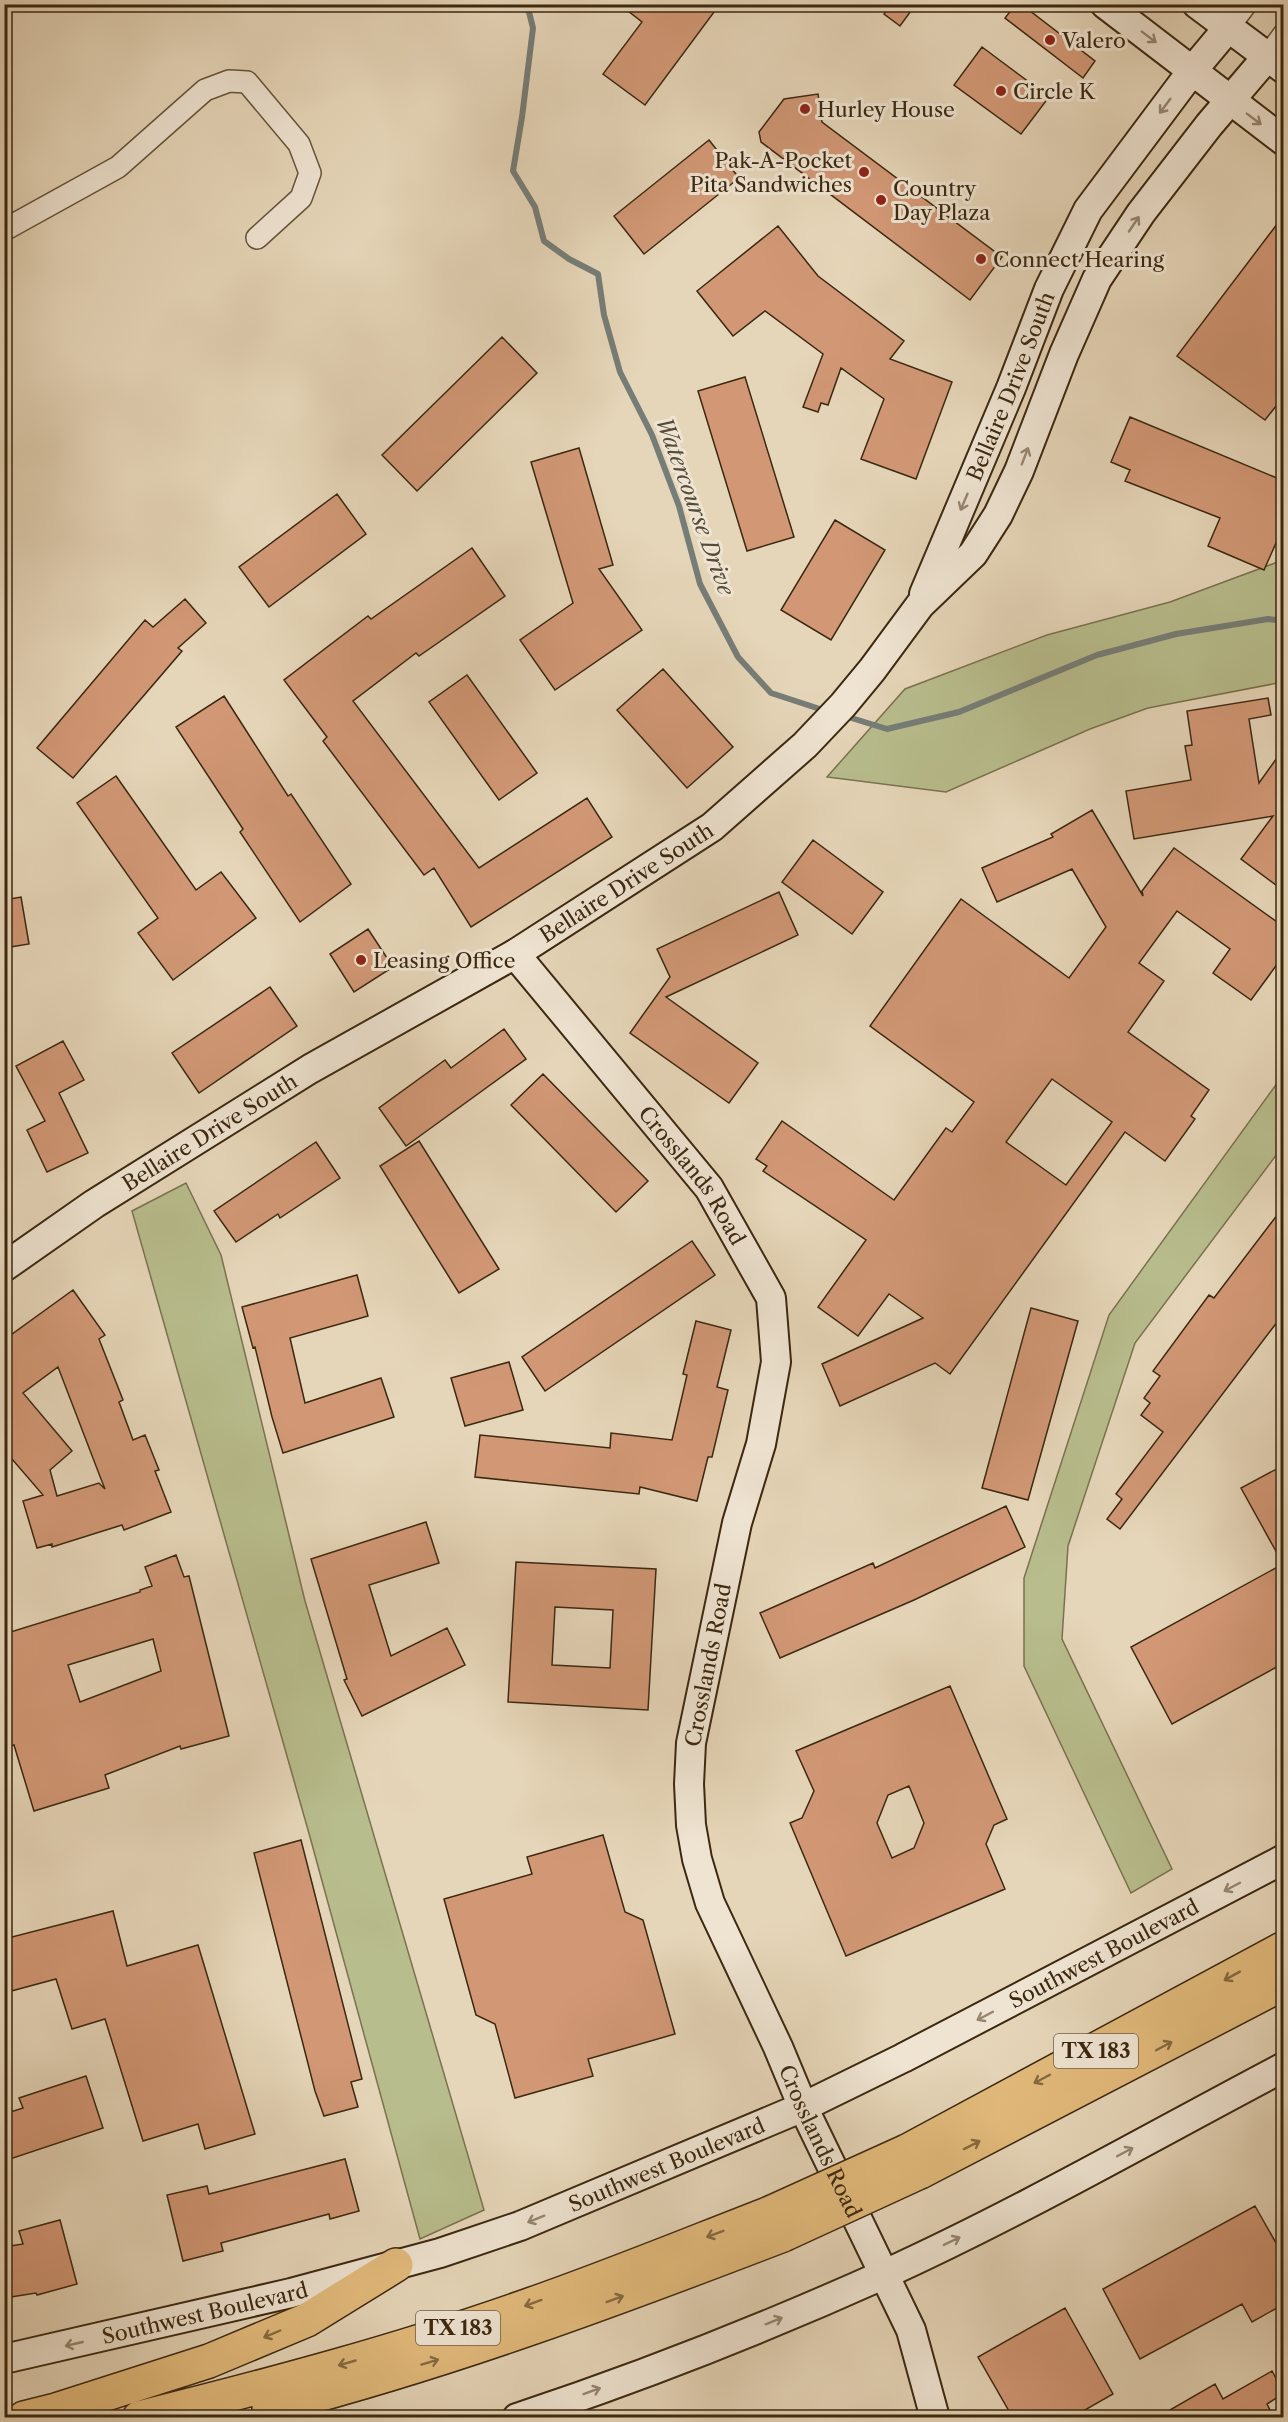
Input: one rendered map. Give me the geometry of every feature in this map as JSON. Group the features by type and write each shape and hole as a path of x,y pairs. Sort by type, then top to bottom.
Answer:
{"highway":[{"name":"TX 183","path":"913,2161 1284,1948"},
{"name":"TX 183","path":"232,2418 346,2388 456,2354 609,2301 913,2161 1284,1983"},
{"name":"TX 183","path":"138,2418 272,2384 453,2330 776,2224"},
{"path":"24,2418 209,2361 307,2320 396,2265"}],"street":[{"path":"1105,4 1284,141"},
{"path":"1197,4 1275,63"},
{"name":"Bellaire Drive South","path":"920,605 994,430 1049,289 1088,210 1192,71 1246,4"},
{"name":"Bellaire Drive South","path":"4,1267 94,1204 310,1069 515,954 712,827 821,729 872,670 920,605 973,554 998,515 1023,462 1064,354 1097,279 1141,213 1230,100 1275,63 1284,34"},
{"path":"4,230 118,167 205,90 229,81 246,82 299,144 310,173 301,198 257,238"},
{"name":"Crosslands Road","path":"515,954 709,1188 771,1298 776,1362 761,1444 736,1523 691,1743 689,1784 691,1825 697,1859 710,1903 803,2107 911,2330 935,2418"},
{"name":"Southwest Boulevard","path":"4,2359 209,2313 396,2265 520,2226 803,2107 903,2058 1284,1859"},
{"path":"517,2418 708,2347 885,2274 1036,2200 1284,2067"}],"green space":[{"path":"1283,560 1283,682 1148,708 1090,729 946,792 827,777 905,689 1047,635 1170,602"},
{"path":"1283,1075 1283,1146 1135,1343 1068,1546 1062,1639 1172,1869 1131,1893 1024,1666 1024,1578 1109,1315"},
{"path":"186,1183 221,1255 305,1601 484,2210 420,2239 310,1837 132,1211"}],"building":[{"path":"619,4 720,4 645,105 603,74 642,22"},
{"path":"891,4 916,4 900,26 884,14"},
{"name":"Valero","path":"1016,4 1021,4 1095,61 1083,78 1005,18"},
{"name":"Circle K","path":"982,47 1049,97 1021,134 954,85"},
{"name":"Country Day Plaza","path":"818,94 822,122 1002,257 970,300 761,142 759,132 784,99"},
{"path":"709,140 739,178 644,254 614,216"},
{"path":"1284,215 1284,396 1265,420 1177,356"},
{"path":"778,226 818,276 904,341 890,359 952,382 916,479 861,459 884,399 841,368 828,405 821,403 818,412 803,407 823,354 765,311 733,336 697,291"},
{"path":"502,337 537,373 417,491 382,455"},
{"path":"745,377 794,537 747,551 698,391"},
{"path":"1130,417 1284,481 1284,525 1264,570 1208,546 1220,518 1125,481 1130,470 1111,462"},
{"path":"579,448 613,565 599,569 642,630 555,690 520,640 573,603 531,462"},
{"path":"337,494 366,534 269,607 239,567"},
{"path":"835,520 885,550 831,640 781,610"},
{"path":"472,548 505,596 419,656 416,653 353,701 479,868 587,798 612,837 471,927 434,868 424,875 323,741 327,737 284,680 368,616 371,619"},
{"path":"185,599 206,623 178,648 182,651 73,778 37,748 145,620 153,627"},
{"path":"663,669 733,747 687,788 617,710"},
{"path":"467,675 537,773 499,800 429,702"},
{"path":"224,696 288,796 291,794 351,884 300,922 240,832 243,829 176,727"},
{"path":"1268,698 1271,715 1249,719 1259,783 1284,748 1284,891 1241,859 1273,816 1134,839 1126,791 1191,780 1185,746 1192,745 1187,711"},
{"path":"116,776 196,890 221,872 256,918 173,980 138,933 158,918 77,803"},
{"path":"1092,810 1143,896 1142,891 1174,848 1284,927 1284,955 1251,1000 1213,973 1230,949 1177,911 1139,963 1164,981 1128,1032 1209,1090 1191,1116 1195,1119 1165,1161 1125,1132 950,1374 935,1363 840,1406 822,1364 923,1318 889,1294 858,1336 818,1307 866,1240 763,1171 767,1166 756,1159 782,1121 894,1200 946,1128 952,1132 974,1102 870,1026 961,899 1069,978 1106,927 1072,869 997,902 982,868 1053,837 1051,834","holes":["1052,1079 1112,1122 1066,1185 1006,1142"]},
{"path":"813,840 883,892 852,934 782,882"},
{"path":"779,892 798,935 666,997 758,1063 729,1103 630,1033 670,977 657,949"},
{"path":"21,897 29,944 4,948 4,900"},
{"name":"Leasing Office","path":"368,929 393,967 354,992 330,954"},
{"path":"270,987 297,1026 199,1093 172,1053"},
{"path":"504,1029 526,1059 406,1146 379,1108 445,1060 451,1068"},
{"path":"63,1041 84,1080 59,1093 88,1153 47,1172 27,1130 45,1121 16,1066"},
{"path":"543,1074 648,1181 616,1212 511,1105"},
{"path":"419,1141 499,1269 459,1293 380,1166"},
{"path":"316,1142 340,1178 280,1218 278,1214 236,1242 214,1211"},
{"path":"1284,1206 1284,1313 1120,1529 1107,1519 1122,1499 1116,1494 1163,1432 1141,1415 1150,1403 1144,1398 1160,1376 1153,1371 1209,1295 1214,1298"},
{"path":"692,1241 715,1275 545,1391 522,1357"},
{"path":"357,1275 368,1316 290,1338 305,1403 381,1378 394,1417 283,1453 242,1307"},
{"path":"73,1290 105,1335 99,1339 123,1400 119,1402 133,1440 145,1435 159,1470 155,1471 171,1512 124,1530 122,1525 52,1547 52,1544 37,1548 23,1501 43,1495 12,1459 4,1465 4,1340","holes":["58,1367 105,1489 99,1483 57,1496 50,1470 72,1451 23,1393"]},
{"path":"1031,1308 1078,1321 1028,1500 982,1488"},
{"path":"696,1321 731,1330 717,1387 728,1390 712,1457 708,1457 697,1501 640,1487 639,1494 475,1477 480,1435 610,1448 611,1433 672,1440 687,1375 683,1374"},
{"path":"509,1362 523,1410 465,1426 451,1378"},
{"path":"1284,1465 1284,1663 1172,1724 1131,1647 1283,1564 1241,1488"},
{"path":"1006,1506 1025,1547 914,1600 780,1658 760,1613 873,1563 875,1568"},
{"path":"426,1522 439,1563 369,1585 391,1656 447,1628 465,1665 362,1716 344,1680 347,1679 311,1559"},
{"path":"176,1555 184,1577 189,1576 229,1736 181,1749 180,1746 105,1775 109,1788 34,1811 14,1745 4,1748 4,1634 140,1592 152,1586 145,1567","holes":["153,1639 161,1671 80,1702 68,1665"]},
{"path":"516,1562 656,1569 648,1710 508,1702","holes":["555,1607 613,1610 610,1668 552,1665"]},
{"path":"950,1686 1007,1819 994,1825 986,1844 1005,1889 846,1956 790,1823 802,1818 814,1791 796,1751","holes":["909,1786 924,1823 914,1848 892,1858 877,1823 888,1795"]},
{"path":"603,1835 625,1912 643,1920 675,2034 588,2059 593,2076 515,2098 495,2024 476,2015 444,1899 532,1874 527,1857"},
{"path":"301,1840 362,2079 351,2082 358,2107 324,2116 315,2091 254,1853"},
{"path":"113,1911 127,1966 198,1945 255,2134 205,2149 198,2124 143,2141 105,2019 72,2029 56,1979 4,1993 4,1939"},
{"path":"86,2076 103,2128 4,2161 4,2114 23,2108 19,2098"},
{"path":"345,2159 359,2211 330,2219 329,2214 221,2243 223,2251 183,2261 167,2195 207,2186 209,2194"},
{"path":"1255,2206 1284,2257 1284,2304 1252,2322 1242,2304 1140,2359 1103,2289"},
{"path":"60,2220 77,2284 37,2295 36,2293 4,2298 4,2247 23,2244 19,2231"},
{"path":"1065,2308 1113,2394 1071,2418 1013,2418 978,2357"},
{"path":"1272,2371 1284,2393 1267,2404 1274,2418 1156,2418 1215,2384 1223,2399"}],"waterway":[{"name":"Watercourse Drive","path":"4,11 22,4"},
{"name":"Watercourse Drive","path":"527,4 533,28 513,171 535,207 544,241 569,259 598,274 604,315 620,372 652,435 679,506 700,584 738,657 771,693 826,711"},
{"name":"Watercourse Drive","path":"845,716 887,729 959,712 1097,655 1176,634 1268,619 1284,621"}],"place":[{"name":"Valero","path":"1050,40"},
{"name":"Circle K","path":"1001,91"},
{"name":"Hurley House","path":"805,109"},
{"name":"Pak-A-Pocket Pita Sandwiches","path":"864,172"},
{"name":"Country Day Plaza","path":"881,200"},
{"name":"Connect Hearing","path":"981,259"},
{"name":"Leasing Office","path":"361,960"}]}
